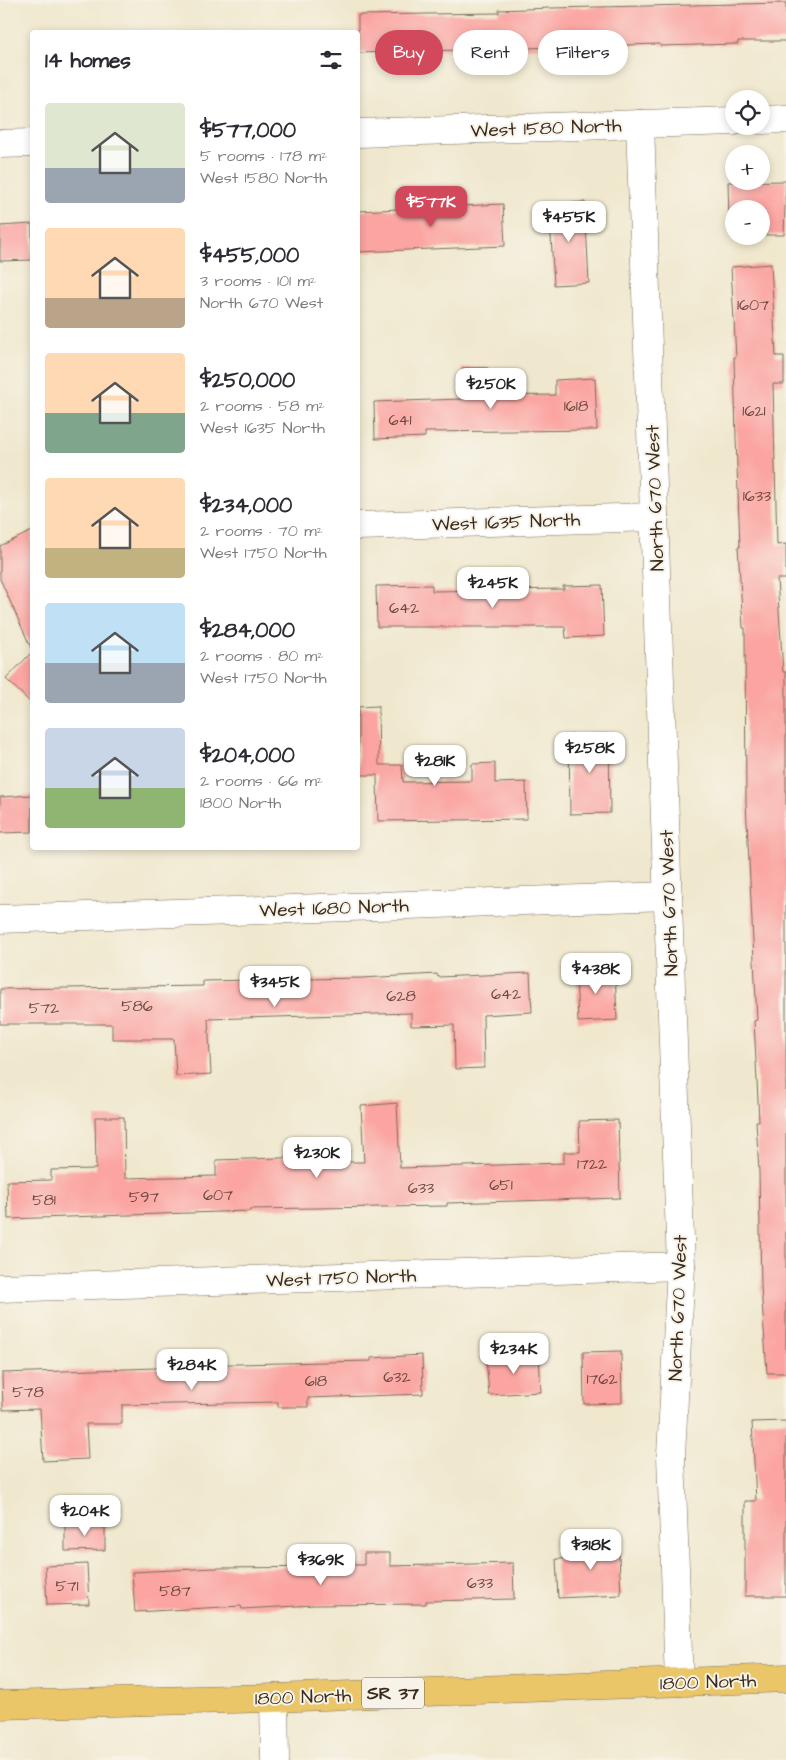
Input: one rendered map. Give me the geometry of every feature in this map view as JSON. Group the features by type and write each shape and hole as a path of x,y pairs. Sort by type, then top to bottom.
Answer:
{"main road":[{"name":"1800 North","path":"0,1705 274,1698 786,1678"}],"street":[{"path":"770,120 786,119"},
{"name":"West 1580 North","path":"360,133 725,121"},
{"name":"North 670 West","path":"640,124 681,1266 671,1455 679,1682"},
{"path":"0,144 30,143"},
{"name":"West 1635 North","path":"360,526 654,517"},
{"name":"West 1680 North","path":"0,919 668,896"},
{"name":"West 1750 North","path":"0,1288 681,1266"},
{"path":"274,1698 275,1760"}],"building":[{"path":"786,3 786,41 738,41 738,44 660,46 660,44 628,45 628,30 538,30 538,48 528,48 528,30 453,30 453,50 443,50 443,30 375,30 375,52 360,53 358,15 499,13 499,10"},
{"path":"770,181 786,181 784,235 770,235 770,200 728,200 728,190 770,190"},
{"path":"585,202 589,283 554,285 549,204"},
{"path":"503,204 505,246 360,252 360,211"},
{"path":"30,224 30,260 0,261 0,226"},
{"path":"771,264 776,356 784,356 784,384 773,384 777,545 786,544 786,579 777,579 783,672 786,672 786,1373 767,1373 761,1287 756,1121 759,1121 754,1021 757,1020 746,802 745,628 743,628 738,547 740,547 734,357 736,357 731,267"},
{"path":"462,368 488,368 488,396 555,395 555,380 595,378 597,430 425,432 425,437 375,439 374,402 462,399"},
{"path":"30,532 30,646 0,579 0,546"},
{"path":"432,585 432,591 564,589 563,586 602,585 604,636 566,638 565,627 377,627 376,586"},
{"path":"30,654 30,702 6,679"},
{"path":"378,706 379,765 402,765 403,782 472,781 472,764 495,763 495,783 526,782 527,819 378,821 377,775 360,775 360,707"},
{"path":"609,734 610,813 570,814 569,735"},
{"path":"30,795 30,832 0,833 0,797"},
{"path":"615,969 617,1020 578,1022 576,970"},
{"path":"530,973 532,1012 483,1015 484,1068 455,1069 454,1025 411,1026 411,1013 208,1019 211,1074 176,1076 174,1039 112,1039 112,1024 0,1024 0,989 203,986 203,981 362,978 437,974 438,977"},
{"path":"397,1103 400,1168 564,1163 564,1152 580,1152 579,1121 618,1120 620,1198 447,1203 447,1206 250,1209 250,1211 8,1219 7,1181 51,1180 51,1170 96,1169 95,1117 124,1117 125,1178 216,1176 216,1160 310,1157 310,1162 364,1162 361,1106"},
{"path":"621,1351 622,1403 584,1404 583,1352"},
{"path":"422,1355 423,1394 308,1398 308,1407 278,1407 278,1402 122,1405 122,1424 86,1424 88,1459 43,1461 40,1409 3,1410 2,1373 187,1367 187,1362 220,1361 220,1364 238,1364 371,1361 371,1358"},
{"path":"539,1355 541,1392 489,1395 486,1358"},
{"path":"786,1421 786,1596 745,1596 745,1501 756,1501 752,1422"},
{"path":"65,1523 105,1523 105,1550 65,1551"},
{"path":"618,1537 621,1595 558,1598 556,1559 584,1558 584,1539"},
{"path":"364,1553 390,1553 390,1566 513,1563 514,1599 426,1601 426,1604 315,1605 242,1609 241,1606 135,1612 132,1572 215,1568 345,1567 345,1565 364,1565"},
{"path":"87,1564 89,1604 47,1605 45,1566"}]}
